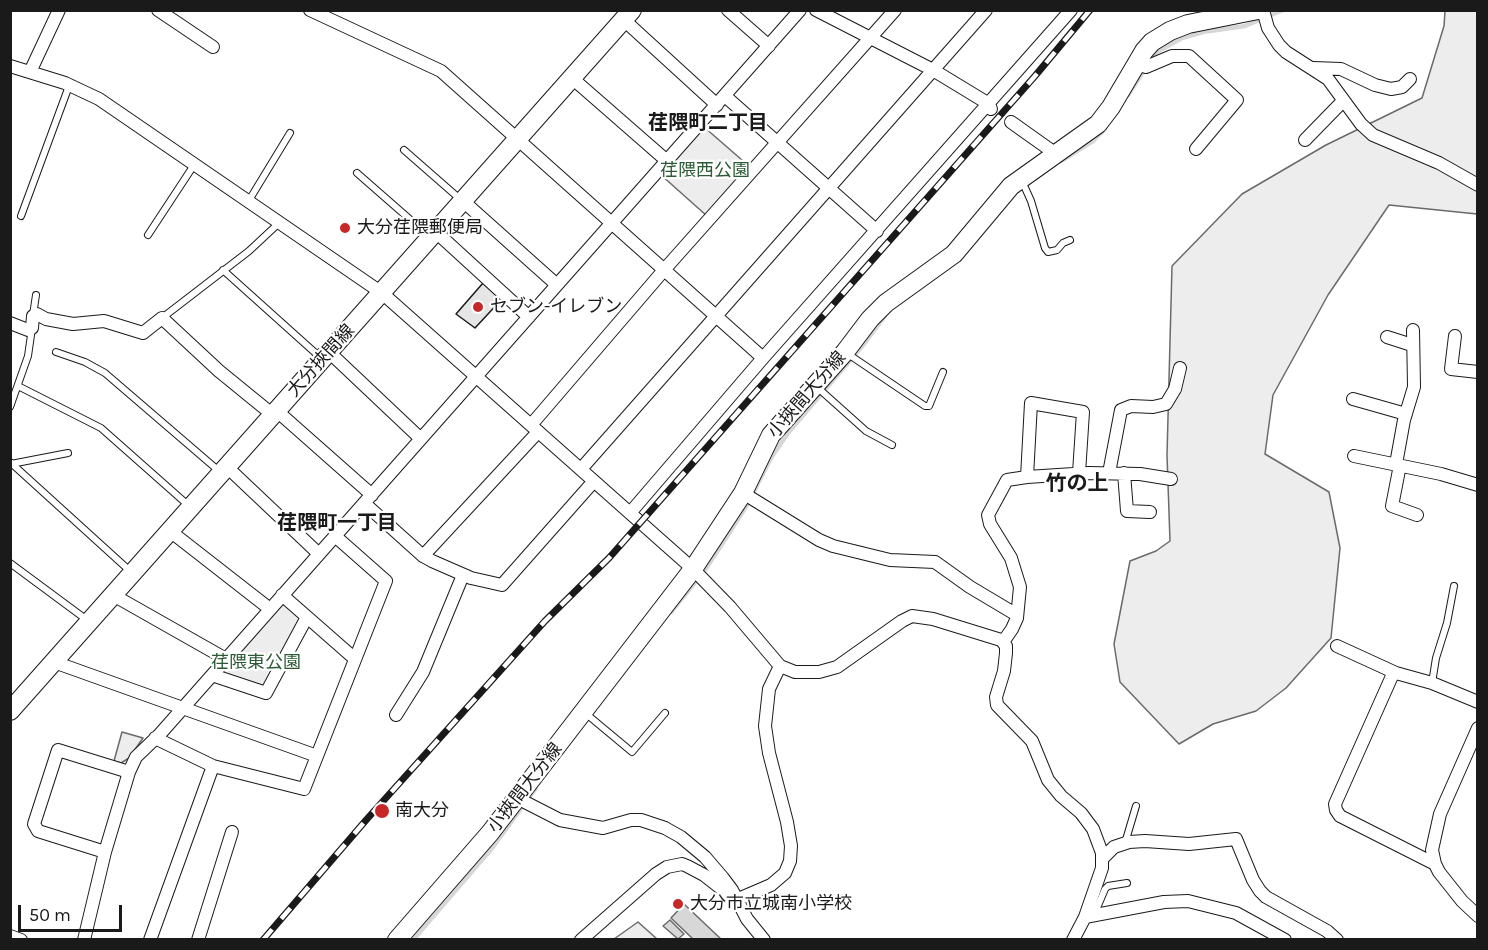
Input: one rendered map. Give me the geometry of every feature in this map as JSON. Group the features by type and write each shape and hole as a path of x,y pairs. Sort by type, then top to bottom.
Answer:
{"main road":[{"name":"小挾間大分線","path":"397,939 448,884 584,712 693,569 743,494 771,435 877,311 954,254 1002,196 1021,178 1087,134 1102,119 1152,42 1188,24 1261,10"},
{"name":"大分挾間線","path":"10,711 628,15"}],"street":[{"path":"30,72 59,10"},
{"path":"158,10 213,47"},
{"path":"310,10 441,71 763,358"},
{"path":"728,10 769,46"},
{"path":"84,939 105,852 129,772 136,757 212,675 800,10"},
{"path":"816,10 933,70 990,106"},
{"path":"423,556 534,428 664,270 896,10"},
{"path":"581,470 986,10"},
{"path":"630,513 763,358 990,106 1071,10"},
{"path":"1261,10 1268,28 1286,52 1328,79 1361,124 1373,135 1439,163 1478,185"},
{"path":"628,15 721,100 778,143 877,231"},
{"path":"1136,64 1146,67 1172,56 1189,56 1237,100 1196,149"},
{"path":"1313,68 1341,69 1375,85 1391,89 1402,87 1410,79"},
{"path":"11,70 30,72 69,85 99,99 382,293 693,569 730,607 780,666 795,672 819,672 837,667 912,616 933,619 998,638 1003,642 1006,646 1006,664 996,697 997,705 1032,741 1044,772 1054,789 1081,813 1093,829 1102,859 1102,868 1090,916 1073,939"},
{"path":"572,78 667,162"},
{"path":"1305,140 1343,100"},
{"path":"1011,122 1056,154"},
{"path":"463,201 557,285"},
{"path":"433,235 529,317"},
{"path":"10,323 28,330 37,314 46,319 73,324 104,321 143,333 162,318 219,371 275,413 368,499 423,556 463,574 492,583 501,585 505,582 594,481"},
{"path":"1413,330 1414,387 1406,414 1392,506 1418,515"},
{"path":"1455,336 1451,369 1478,372"},
{"path":"1387,337 1412,345"},
{"path":"326,356 421,439"},
{"path":"1109,473 1121,411 1131,406 1153,407 1166,404 1175,389 1180,368"},
{"path":"1353,399 1406,414"},
{"path":"1027,477 1031,403 1083,412 1079,473"},
{"path":"1354,456 1398,464 1478,485"},
{"path":"224,470 319,554"},
{"path":"1003,642 1012,629 1017,615 1020,587 1008,553 990,524 988,515 1007,480 1079,473 1124,473 1171,479"},
{"path":"1124,473 1128,511 1150,512"},
{"path":"743,494 819,540 833,546 890,560 935,562 970,587 1017,615"},
{"path":"170,531 270,609"},
{"path":"155,738 213,766 304,789 386,581 335,536"},
{"path":"396,715 423,672 463,574"},
{"path":"113,595 226,659"},
{"path":"282,596 355,659"},
{"path":"212,675 266,693 307,617"},
{"path":"1337,645 1396,673 1432,683 1478,702"},
{"path":"54,662 317,756"},
{"path":"736,900 776,882 785,873 791,855 789,834 769,753 765,726 769,688 780,666"},
{"path":"1396,673 1392,676 1335,807 1340,816 1435,864"},
{"path":"1478,728 1473,751 1437,822 1432,850 1435,864 1449,886 1478,916"},
{"path":"105,852 38,831 34,824 58,750 129,772"},
{"path":"150,939 213,766"},
{"path":"518,798 552,817 596,828 631,820 652,823 665,828 691,844 705,857 732,890 747,919 764,939"},
{"path":"198,939 232,831"},
{"path":"1102,859 1108,851 1124,843 1145,841 1189,844 1236,839 1253,880 1266,897 1337,939"},
{"path":"581,939 656,874 674,865 694,869 736,900"},
{"path":"1090,916 1164,902 1188,901 1236,913 1285,939"},
{"path":"10,936 21,939"}],"lane":[{"path":"21,216 69,85"},
{"path":"248,202 290,133"},
{"path":"404,150 463,201"},
{"path":"148,235 194,165"},
{"path":"357,173 433,235"},
{"path":"1021,178 1048,252 1057,250 1070,240"},
{"path":"162,318 249,251 279,223"},
{"path":"223,270 326,356"},
{"path":"10,407 28,356 36,295"},
{"path":"56,352 85,362 105,373 224,470"},
{"path":"844,352 925,406 928,406 943,372"},
{"path":"815,385 866,430 892,445"},
{"path":"18,386 101,428 191,507"},
{"path":"11,463 68,453"},
{"path":"11,463 132,573"},
{"path":"10,563 90,622"},
{"path":"1432,683 1454,586"},
{"path":"584,712 633,752 665,713"},
{"path":"1124,843 1136,806"},
{"path":"1090,916 1108,886 1127,883"}],"shaded area":[{"path":"1445,11 1477,11 1477,214 1389,205 1328,295 1273,395 1265,454 1329,492 1340,548 1331,638 1286,688 1256,711 1213,724 1179,744 1120,682 1114,644 1130,561 1156,551 1170,541 1167,455 1172,266 1242,194 1326,145 1422,98 1444,26"},
{"name":"荏隈西公園","path":"704,127 750,167 707,216 661,175"},
{"name":"荏隈東公園","path":"281,604 286,604 300,616 299,623 267,685 262,687 224,675 222,671"},
{"path":"122,732 143,738 129,758 121,763 114,761"},
{"path":"684,904 721,939 693,939 671,918"},
{"path":"670,920 684,934 678,939 663,926"},
{"path":"638,922 657,939 614,939"}],"building":[{"name":"セブン-イレブン","path":"483,283 501,300 475,328 456,314"}],"waterway":[{"path":"1149,62 1157,52 1182,38 1203,32 1245,26 1283,10"},
{"path":"1128,95 1145,69"},
{"path":"1061,161 1093,141 1105,129"},
{"path":"671,612 705,570 728,535 747,505 771,458 788,433 885,316"},
{"path":"413,940 493,847 536,788"}],"railway":[{"path":"263,940 367,819 545,621 609,558 1035,76 1090,10"}],"place":[{"name":"大分荏隈郵便局","path":"345,228"},
{"name":"セブン-イレブン","path":"478,307"},
{"name":"南大分","path":"382,811"},
{"name":"大分市立城南小学校","path":"678,904"}],"district":[{"name":"荏隈町二丁目","path":"708,123"},
{"name":"竹の上","path":"1077,484"},
{"name":"荏隈町一丁目","path":"337,523"}]}
